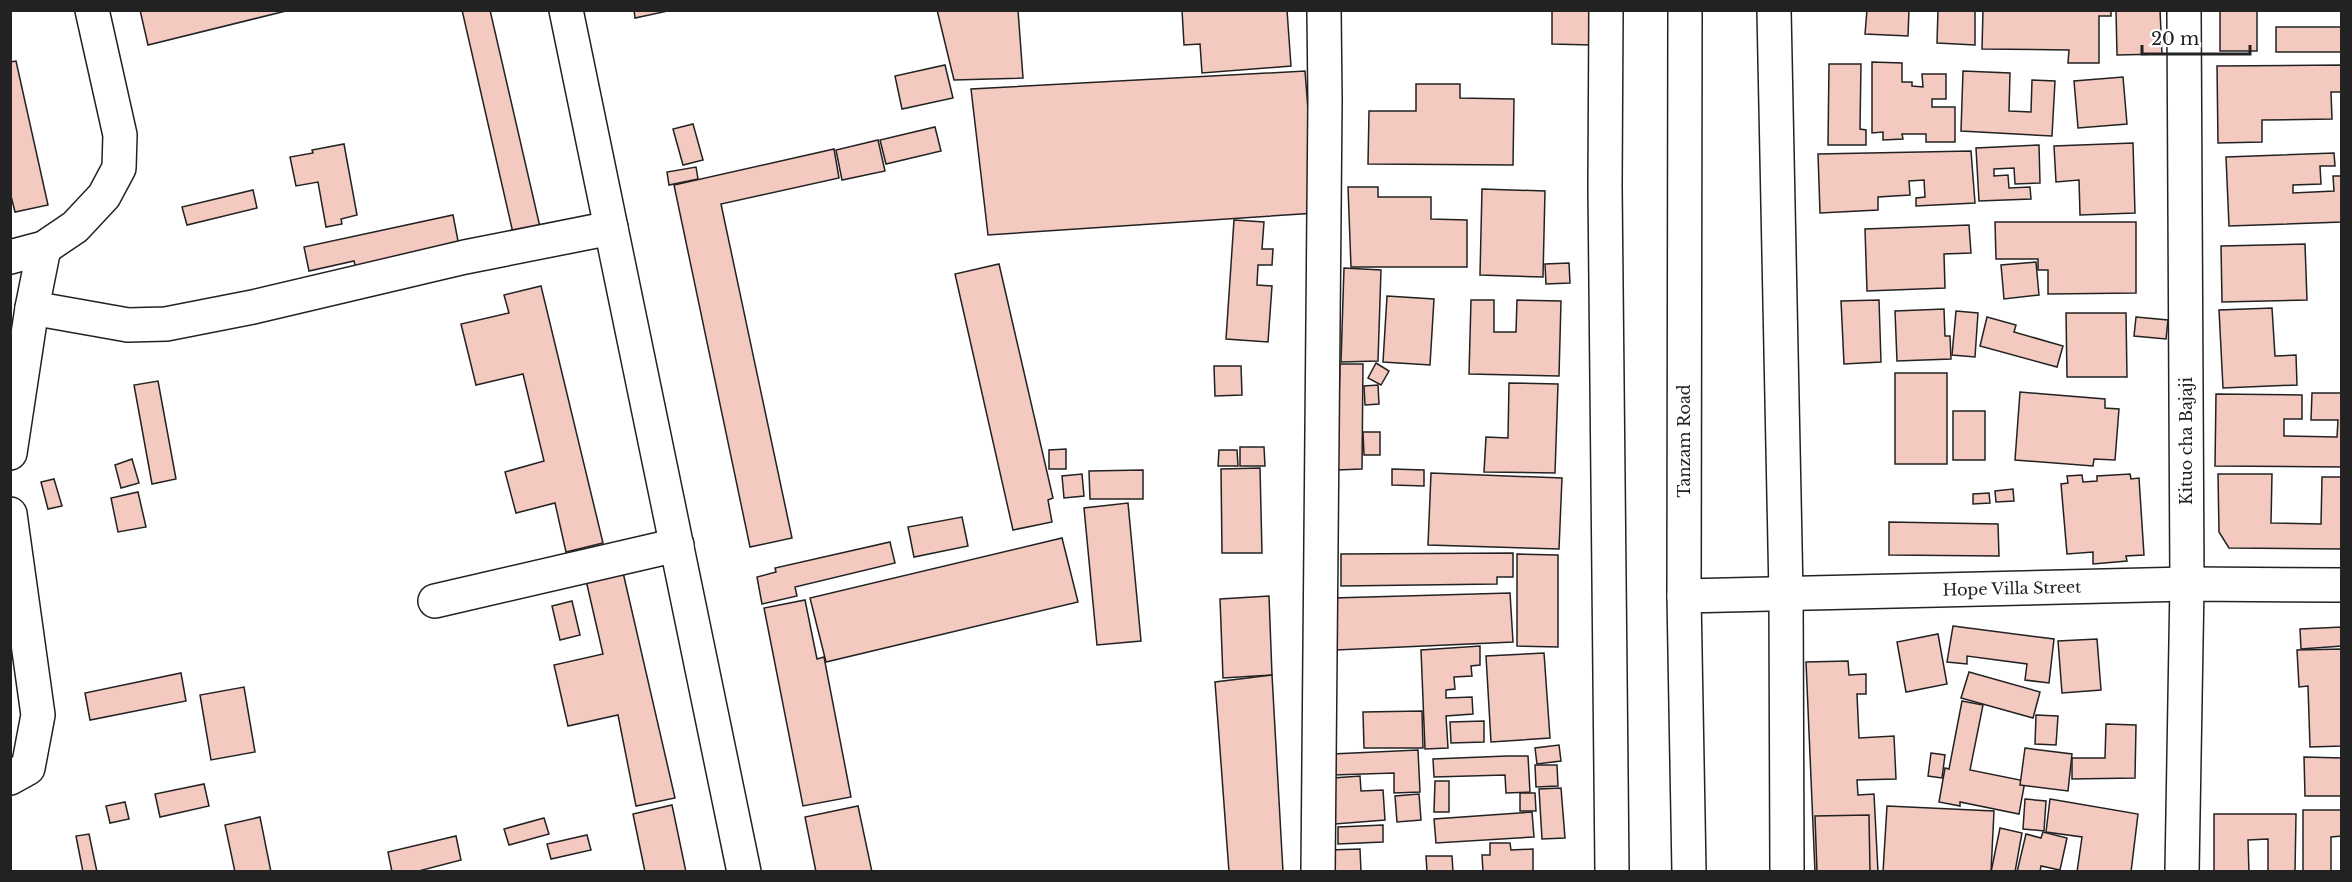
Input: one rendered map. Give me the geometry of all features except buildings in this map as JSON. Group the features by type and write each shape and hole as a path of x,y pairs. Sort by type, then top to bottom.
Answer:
{"main road":[{"path":"10,257 44,248 75,227 104,196 119,168 120,135 92,10"},
{"path":"566,10 744,872"},
{"path":"1318,872 1324,10"},
{"path":"1606,10 1605,186 1612,872"},
{"name":"Tanzam Road","path":"1684,10 1684,596 1689,872"},
{"path":"1774,10 1786,594 1787,872"},
{"name":"Kituo cha Bajaji","path":"2182,872 2187,584 2184,10"},
{"path":"32,308 128,325 166,324 253,307 465,257 611,228"},
{"path":"10,453 32,308 44,248"},
{"path":"10,514 38,716 28,768 10,778"},
{"path":"435,601 677,545"},
{"name":"Hope Villa Street","path":"1684,596 2187,584 2342,585"}]}
